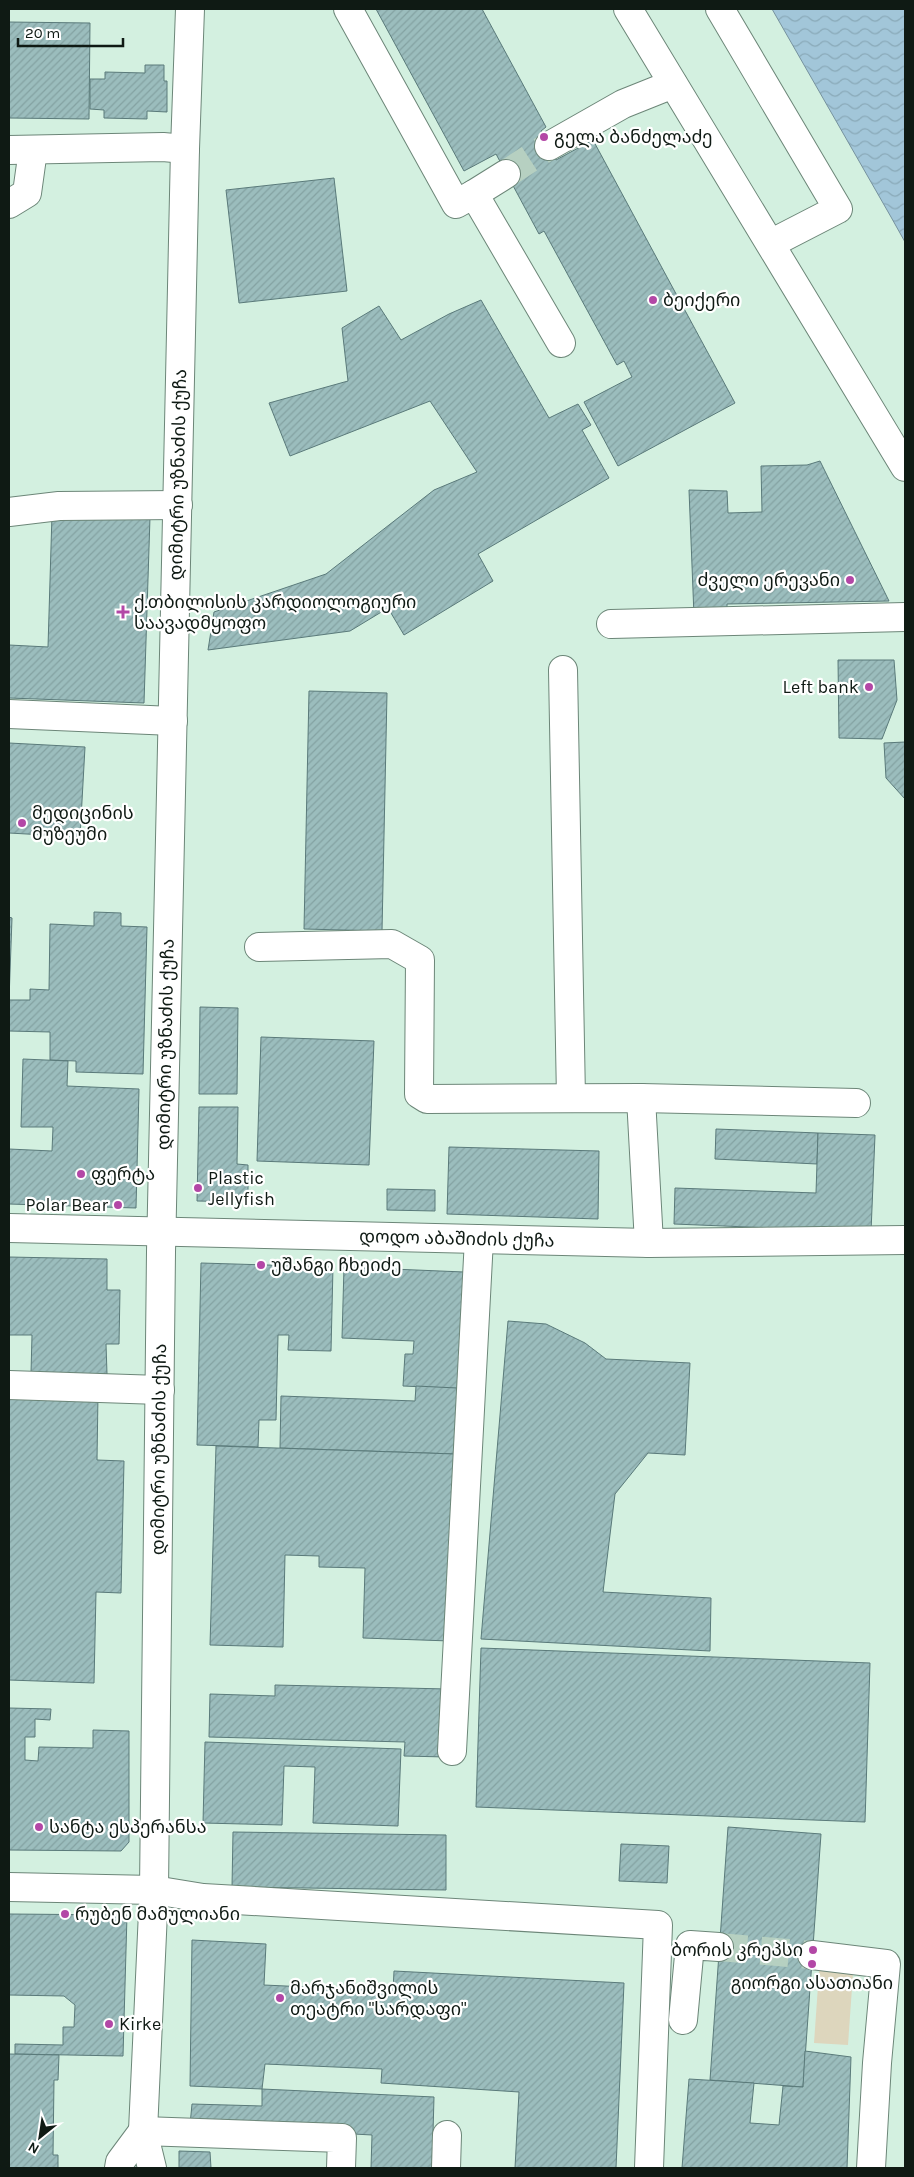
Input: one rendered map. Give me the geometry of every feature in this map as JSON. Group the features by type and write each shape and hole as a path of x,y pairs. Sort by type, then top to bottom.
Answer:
{"street":[{"name":"დიმიტრი უზნაძის ქუჩა","path":"152,2168 143,2131 154,1890 162,1231 185,149 190,9"},
{"path":"348,9 456,204 506,174"},
{"path":"628,9 772,243 905,467"},
{"path":"720,9 838,209 772,243"},
{"path":"549,146 623,104 673,84"},
{"path":"9,204 27,193 21,150 163,147 185,149"},
{"path":"474,194 561,343"},
{"path":"9,512 59,506 178,505"},
{"path":"612,624 905,617"},
{"path":"563,670 571,1098"},
{"path":"9,714 173,721"},
{"path":"259,947 392,944 420,960 419,1094 428,1100 641,1098 856,1103"},
{"path":"641,1098 648,1243"},
{"name":"დოდო აბაშიძის ქუჩა","path":"9,1228 648,1243 905,1240"},
{"path":"452,1751 479,1239"},
{"path":"9,1385 160,1390"},
{"path":"9,1887 154,1890 203,1898 658,1925 649,2168"},
{"path":"683,2020 690,1945 719,1947"},
{"path":"812,1955 886,1964 877,2063 871,2168"},
{"path":"120,2168 120,2162 143,2131 342,2138 341,2168"},
{"path":"446,2168 447,2135"}],"shaded area":[{"path":"820,1957 854,1959 848,2045 814,2043"}],"water":[{"path":"772,9 905,9 905,242 891,217"}],"building":[{"path":"376,9 482,9 546,127 541,131 556,160 593,140 735,403 618,466 584,402 632,377 624,361 617,365 544,231 539,234 496,154 464,171"},
{"path":"9,22 90,23 89,119 9,118"},
{"path":"145,65 164,65 164,81 167,81 167,112 147,111 147,119 104,118 104,110 90,109 90,79 105,79 105,72 145,73"},
{"path":"334,178 347,291 239,303 226,190"},
{"path":"481,300 549,418 578,404 591,425 582,430 609,478 478,554 493,581 404,635 388,608 350,631 208,650 214,612 326,574 434,490 477,472 430,401 290,456 269,403 348,381 342,328 379,306 401,340 449,314"},
{"path":"820,461 889,601 727,604 727,615 694,616 689,490 727,491 728,513 762,512 761,466 807,465"},
{"path":"52,514 150,517 144,703 9,698 9,645 48,647"},
{"path":"838,660 894,660 897,700 882,739 839,738"},
{"path":"309,691 387,693 382,931 304,929"},
{"path":"905,742 905,799 886,778 884,743"},
{"path":"9,743 85,747 80,837 9,833"},
{"path":"94,912 121,913 121,926 147,927 143,1074 76,1072 76,1061 50,1060 50,1032 9,1031 9,1000 30,1000 30,989 49,990 50,924 94,926"},
{"path":"9,917 12,918 9,1000"},
{"path":"200,1007 238,1008 237,1094 199,1094"},
{"path":"261,1037 374,1041 369,1165 257,1161"},
{"path":"23,1059 68,1061 67,1086 139,1089 136,1208 9,1204 9,1149 52,1151 53,1127 21,1127"},
{"path":"199,1107 238,1107 237,1164 248,1165 248,1202 197,1201"},
{"path":"716,1129 818,1133 817,1164 715,1159"},
{"path":"818,1133 875,1135 871,1232 674,1224 675,1188 816,1193"},
{"path":"449,1147 599,1151 598,1219 447,1214"},
{"path":"387,1189 435,1190 435,1211 387,1210"},
{"path":"9,1257 107,1259 107,1290 120,1290 119,1344 106,1344 107,1374 31,1373 32,1335 9,1335"},
{"path":"201,1263 333,1267 331,1351 288,1350 289,1335 278,1335 276,1420 259,1420 258,1447 197,1445"},
{"path":"344,1267 464,1272 469,1389 403,1386 405,1354 413,1354 414,1341 342,1338"},
{"path":"508,1321 546,1324 585,1343 606,1359 690,1363 685,1455 648,1453 615,1494 603,1592 711,1598 710,1651 481,1639"},
{"path":"416,1386 457,1388 455,1454 280,1448 281,1396 415,1401"},
{"path":"9,1392 98,1394 97,1460 124,1461 121,1593 96,1592 94,1683 9,1680"},
{"path":"216,1446 455,1454 450,1641 363,1638 365,1568 319,1567 319,1556 285,1555 283,1647 210,1645"},
{"path":"481,1648 870,1663 865,1822 476,1807"},
{"path":"275,1685 447,1689 446,1757 404,1756 405,1742 209,1737 210,1694 275,1696"},
{"path":"9,1708 51,1709 50,1720 35,1719 35,1737 25,1737 25,1760 38,1761 39,1747 93,1748 93,1730 129,1731 129,1842 121,1851 9,1850"},
{"path":"205,1742 401,1749 398,1826 313,1823 315,1767 284,1766 282,1825 203,1823"},
{"path":"728,1827 821,1834 803,2087 710,2080"},
{"path":"233,1832 446,1835 446,1890 232,1887"},
{"path":"621,1844 669,1846 667,1883 619,1881"},
{"path":"9,1914 127,1915 123,2056 15,2054 15,2044 63,2045 63,2027 74,2027 75,2005 64,1996 9,1995"},
{"path":"192,1940 266,1944 264,1985 393,1991 394,1971 624,1983 616,2168 515,2168 519,2092 381,2083 382,2069 265,2064 262,2089 190,2086"},
{"path":"805,2051 851,2057 847,2168 682,2168 689,2079 754,2083 750,2123 779,2125 783,2086 803,2087"},
{"path":"9,2054 59,2055 58,2080 54,2080 53,2155 58,2155 58,2168 9,2168"},
{"path":"262,2089 434,2097 432,2168 371,2168 372,2135 190,2125 192,2104 262,2106"},
{"path":"179,2151 210,2152 211,2168 179,2168"}],"tunnel":[{"path":"506,174 549,146"},
{"path":"719,1947 812,1955"}],"place":[{"name":"გელა ბანძელაძე","path":"544,137"},
{"name":"ბეიქერი","path":"653,300"},
{"name":"ძველი ერევანი","path":"850,580"},
{"name":"ქ.თბილისის კარდიოლოგიური საავადმყოფო","path":"123,612"},
{"name":"Left bank","path":"869,687"},
{"name":"მედიცინის მუზეუმი","path":"22,823"},
{"name":"ფერტა","path":"81,1174"},
{"name":"Plastic Jellyfish","path":"198,1188"},
{"name":"Polar Bear","path":"118,1205"},
{"name":"უშანგი ჩხეიძე","path":"261,1265"},
{"name":"სანტა ესპერანსა","path":"39,1827"},
{"name":"რუბენ მამულიანი","path":"65,1914"},
{"name":"ბორის კრეპსი","path":"813,1950"},
{"name":"გიორგი ასათიანი","path":"812,1964"},
{"name":"მარჯანიშვილის თეატრი \"სარდაფი\"","path":"280,1998"},
{"name":"Kirke","path":"109,2024"}]}
